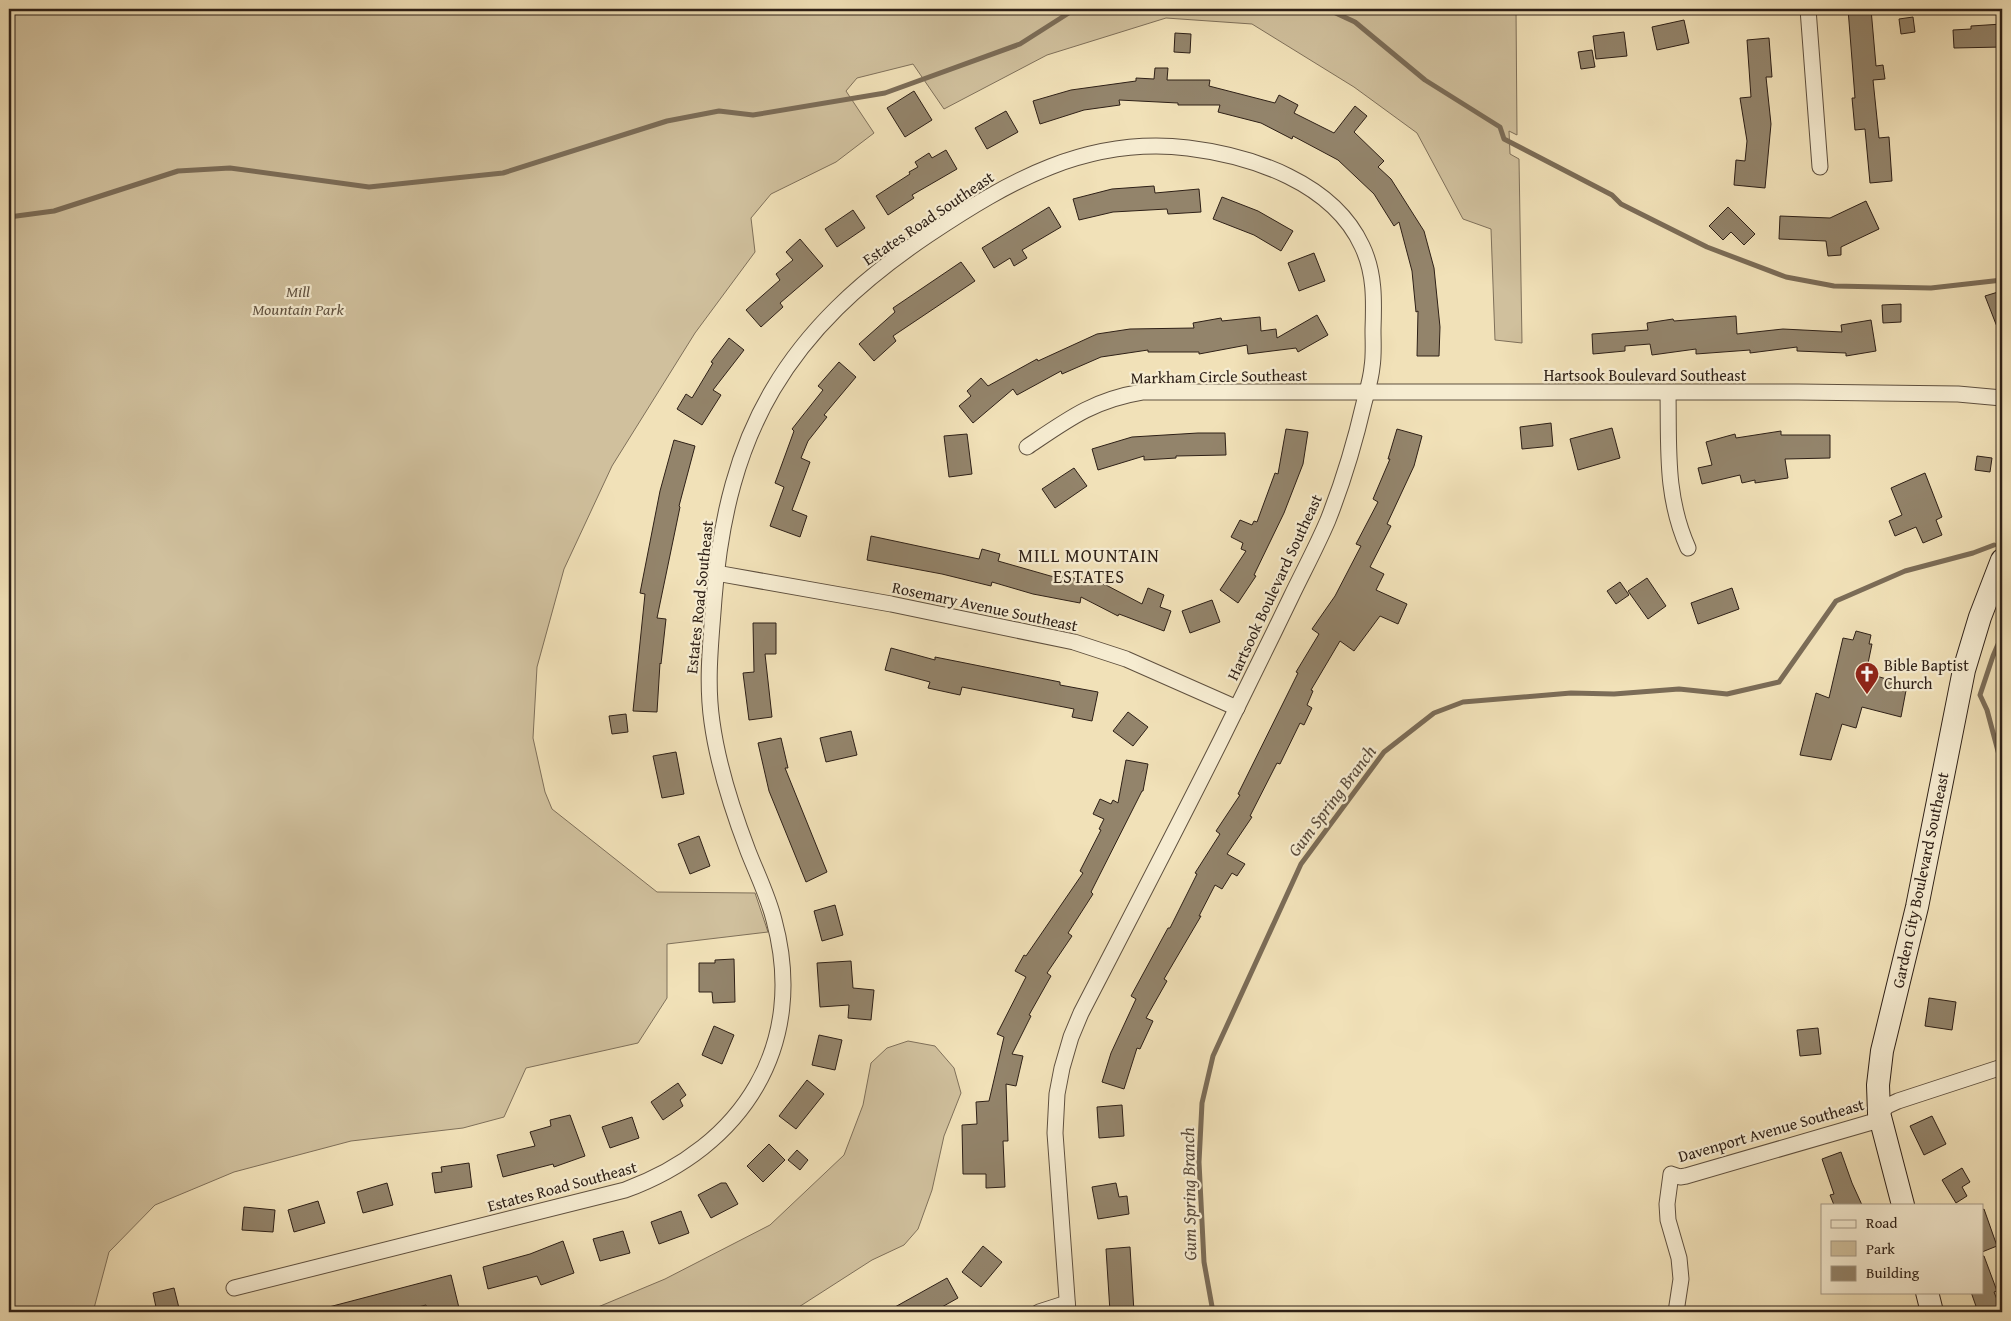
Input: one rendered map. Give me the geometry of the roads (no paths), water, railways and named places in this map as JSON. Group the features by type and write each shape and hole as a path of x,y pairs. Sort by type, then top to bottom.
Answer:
{"street":[{"path":"1808,9 1820,167"},
{"name":"Estates Road Southeast","path":"234,1288 625,1190 642,1184 696,1154 740,1112 760,1082 773,1048 779,1025 783,972 780,942 772,913 731,802 719,760 711,718 708,676 719,547 728,497 738,465 753,426 772,388 800,348 832,311 868,279 920,240 973,206 1027,175 1058,162 1090,153 1130,146 1164,145 1237,158 1272,170 1311,189 1336,208 1351,226 1362,246 1370,268 1374,290 1372,368 1366,392"},
{"name":"Markham Circle Southeast","path":"1027,447 1080,412 1103,401 1142,392 1366,392"},
{"name":"Hartsook Boulevard Southeast","path":"1038,1312 1067,1308 1055,1133 1057,1094 1071,1037 1081,1013 1237,708 1328,520 1355,441 1366,392 1958,394 2002,398"},
{"path":"1668,393 1669,480 1674,507 1688,548"},
{"name":"Garden City Boulevard Southeast","path":"1903,1204 1879,1113 1878,1085 1882,1051 1916,907 1964,670 1980,617 2002,560"},
{"name":"Rosemary Avenue Southeast","path":"716,573 891,604 1074,642 1126,659 1237,708"},
{"name":"Davenport Avenue Southeast","path":"1676,1312 1681,1279 1679,1258 1668,1220 1667,1204 1671,1174 1680,1177 1686,1176 1872,1122 1887,1106 1898,1101 2002,1067"},
{"path":"1928,1294 1932,1312"}],"waterway":[{"path":"9,217 54,211 178,171 230,168 369,187 503,173 667,121 719,111 753,115 885,93 1020,44 1075,9"},
{"path":"1327,9 1355,22 1425,80 1500,127 1504,139 1612,195 1621,204 1707,247 1786,277 1834,286 1931,288 2002,280"},
{"name":"Gum Spring Branch","path":"1213,1312 1204,1262 1199,1162 1202,1103 1213,1056 1301,864 1384,752 1434,713 1463,702 1571,693 1614,694 1679,689 1727,694 1779,682 1836,601 1905,571 1973,553 1994,545"},
{"path":"2002,635 1980,695 1987,710 2002,766"}],"place":[{"name":"Bible Baptist Church","path":"1867,695"}],"district":[{"name":"MILL MOUNTAIN ESTATES","path":"1089,566"}],"park label":[{"name":"Mill Mountain Park","path":"298,300"}]}
